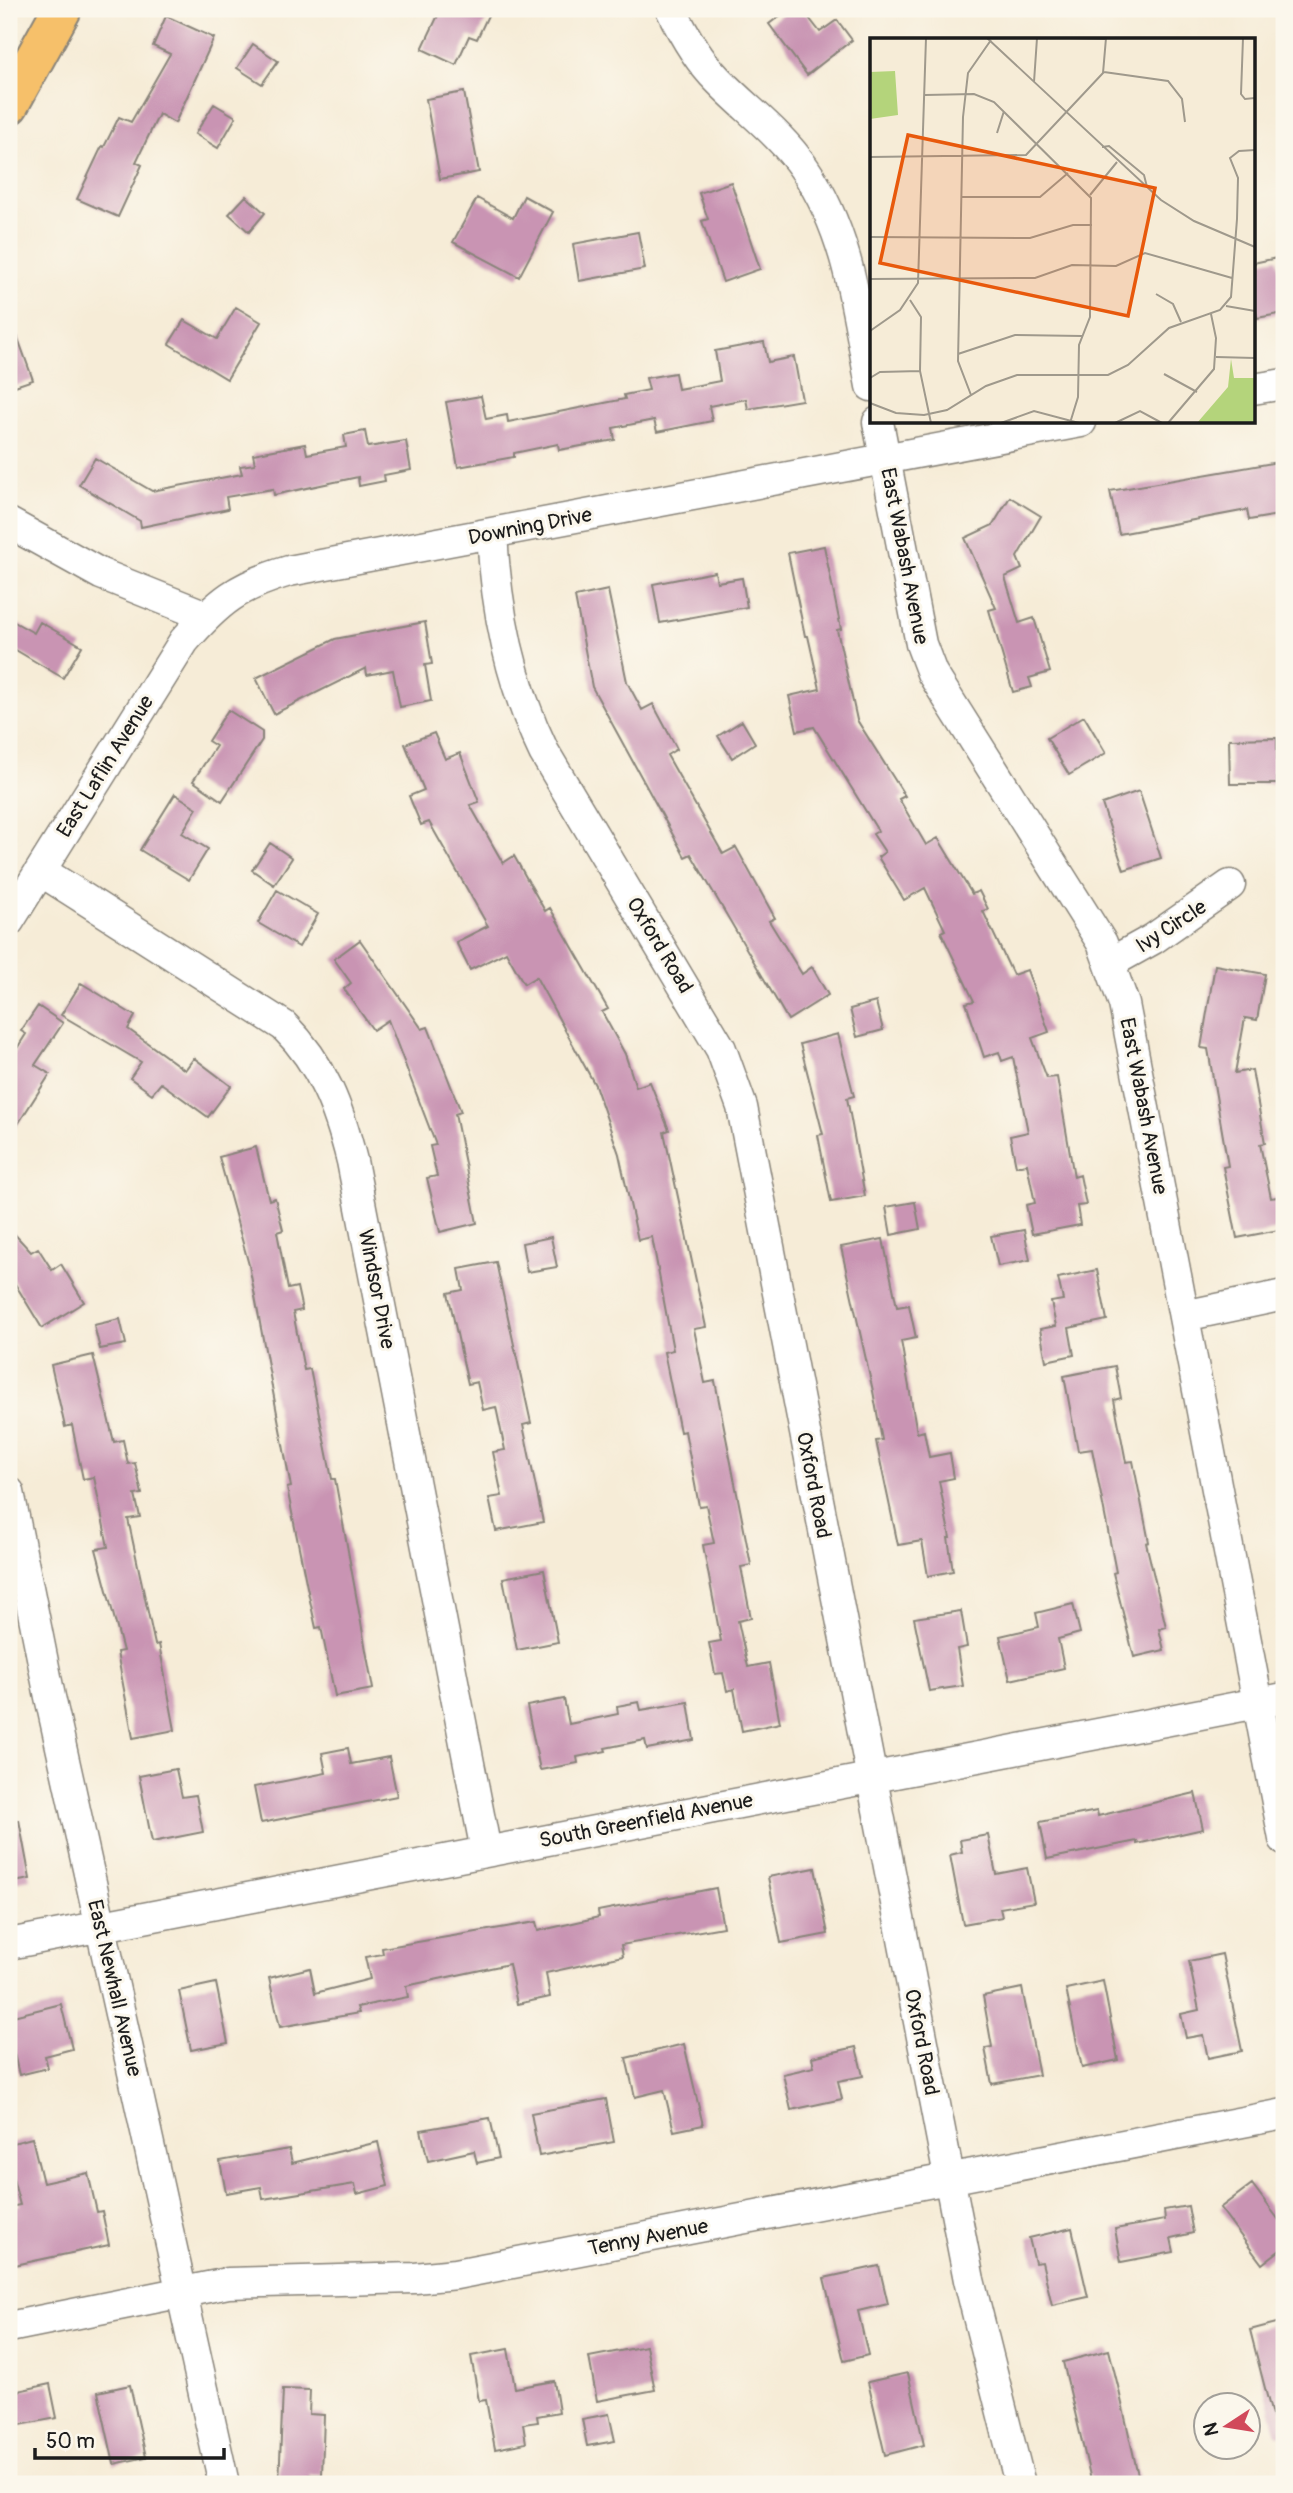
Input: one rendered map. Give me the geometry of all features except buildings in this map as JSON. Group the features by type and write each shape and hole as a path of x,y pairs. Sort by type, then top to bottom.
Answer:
{"main road":[{"path":"12,90 62,9"}],"street":[{"path":"671,9 695,52 715,78 782,142 804,167 831,216 850,275 870,381"},
{"path":"1254,389 1284,384"},
{"name":"East Wabash Avenue","path":"878,424 921,644 932,673 1102,943 1124,1004 1184,1316 1271,1701 1284,1839"},
{"name":"Downing Drive","path":"206,616 232,594 253,581 289,571 1070,424"},
{"path":"9,523 101,574 206,616"},
{"name":"Oxford Road","path":"492,533 495,588 507,652 527,715 544,751 721,1049 742,1107 948,2179 984,2346 1020,2484"},
{"name":"East Laflin Avenue","path":"9,921 160,676 206,616"},
{"name":"Windsor Drive","path":"41,871 260,1007 284,1026 314,1061 332,1093 352,1161 486,1851"},
{"name":"Ivy Circle","path":"1110,963 1153,939 1230,885"},
{"path":"1184,1316 1284,1295"},
{"name":"East Newhall Avenue","path":"9,1492 224,2484"},
{"name":"South Greenfield Avenue","path":"9,1944 1271,1701"},
{"name":"Tenny Avenue","path":"9,2326 183,2292 258,2281 415,2278 456,2274 1284,2114"}]}
